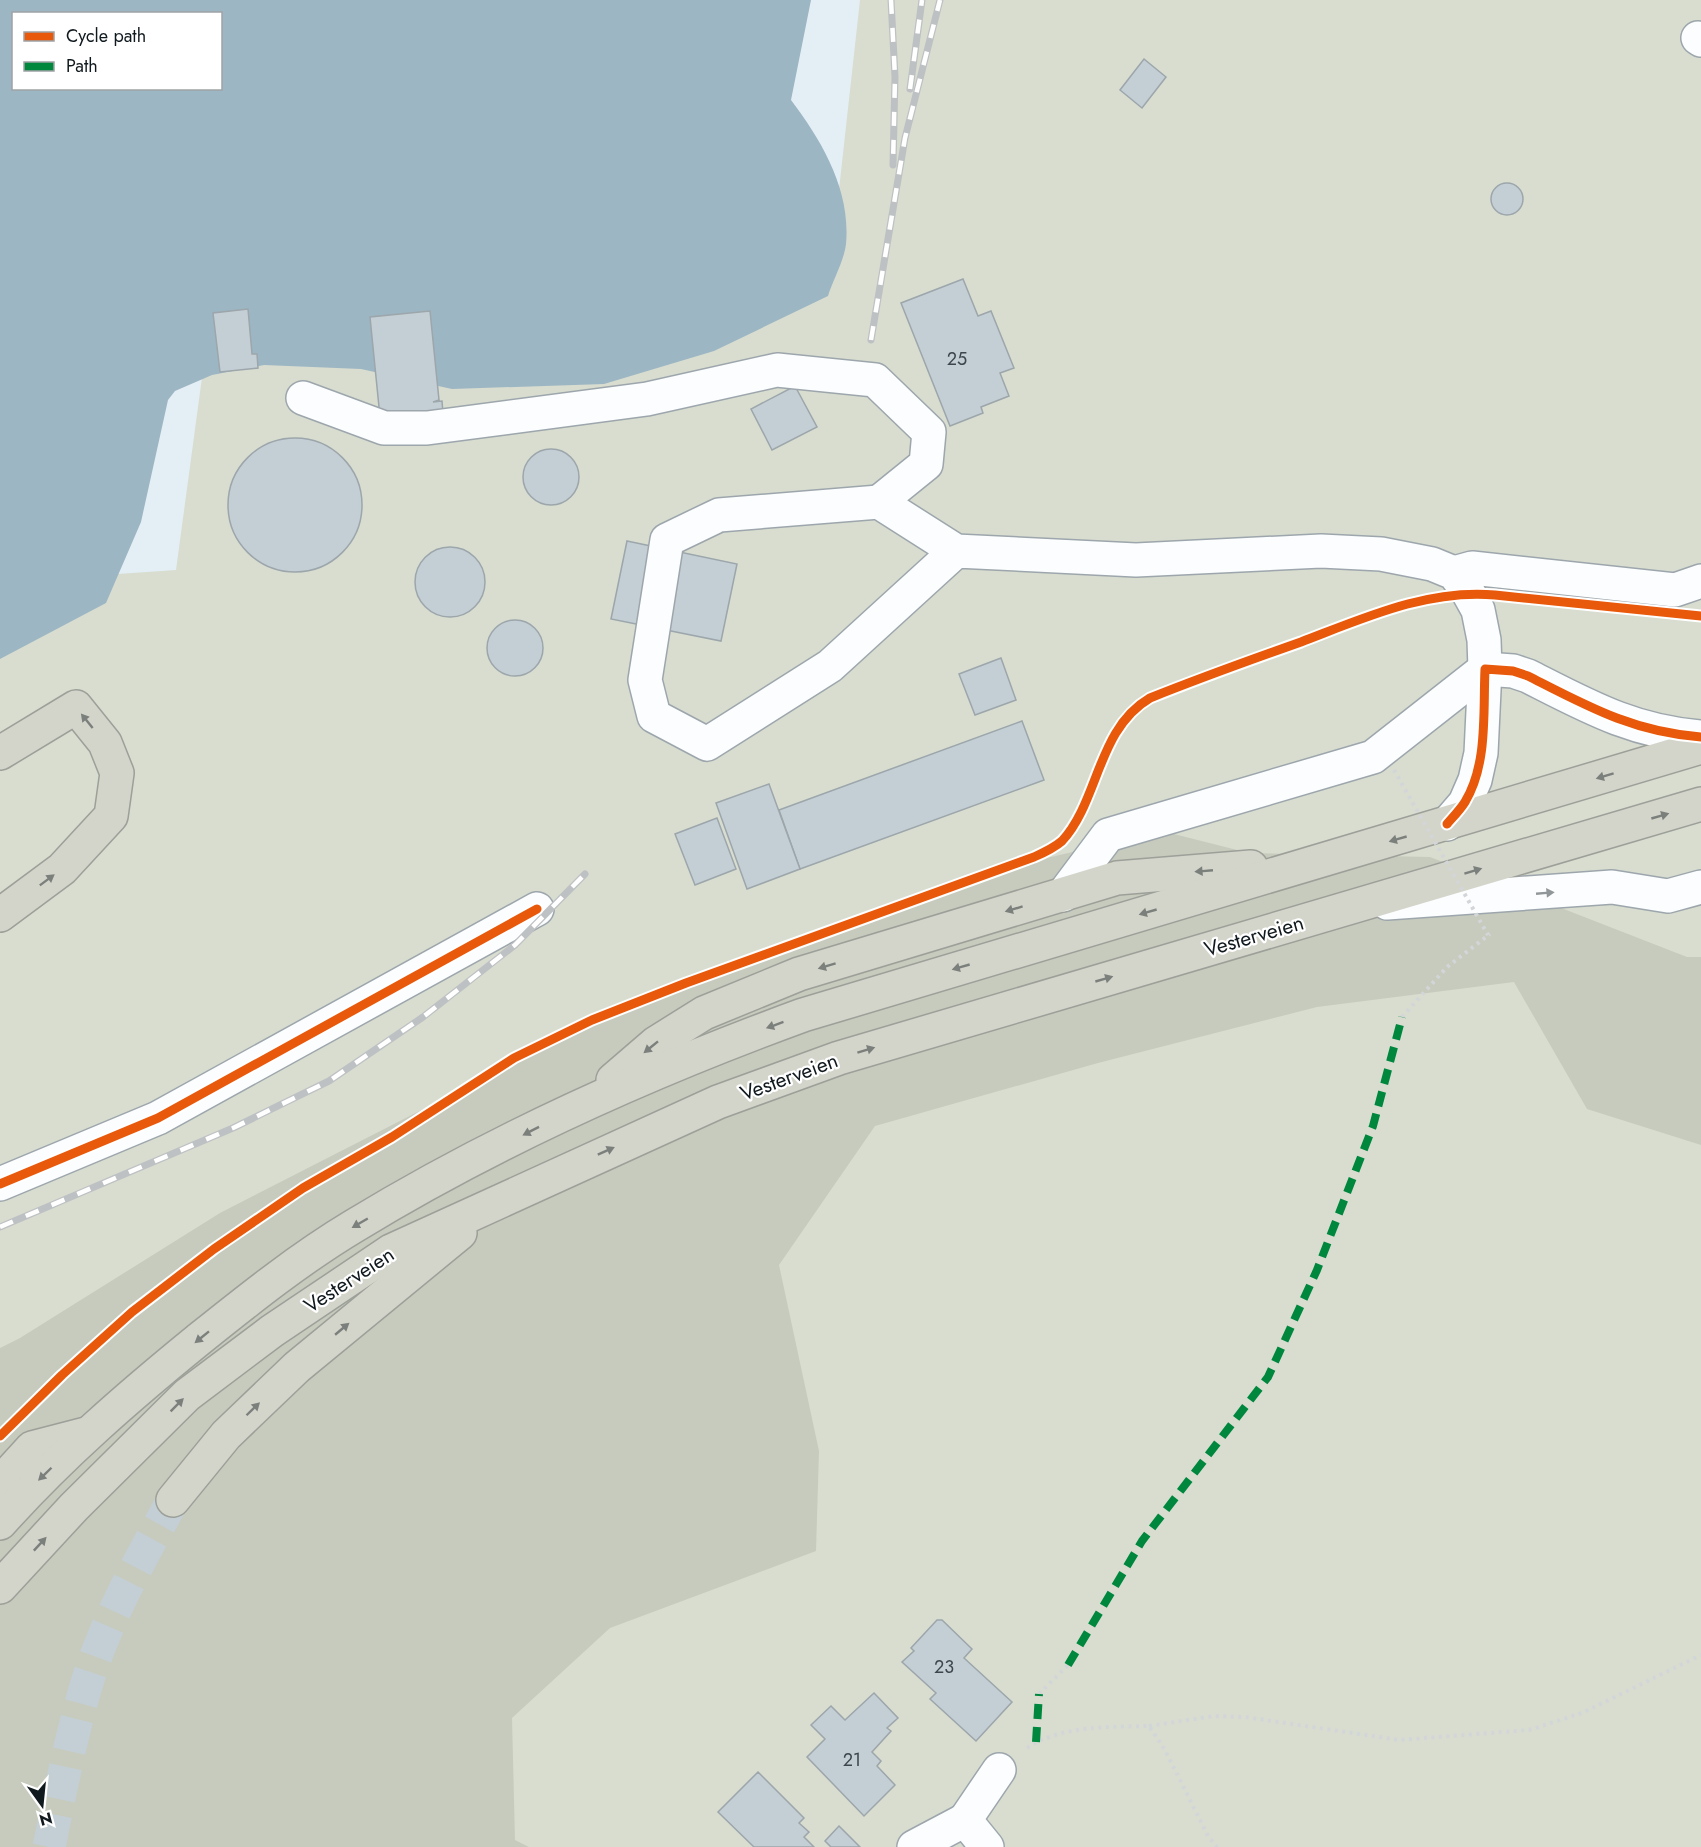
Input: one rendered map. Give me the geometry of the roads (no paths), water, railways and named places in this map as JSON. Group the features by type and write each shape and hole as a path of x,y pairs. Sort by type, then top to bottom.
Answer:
{"highway":[{"path":"0,753 76,707 105,744 117,773 111,816 62,869 0,915"},
{"name":"Vesterveien","path":"0,1523 35,1484 87,1434 258,1292 352,1227 441,1176 584,1105 708,1050 803,1015 1701,747"},
{"name":"Vesterveien","path":"0,1587 74,1507 187,1395 272,1331 391,1251 598,1154 718,1102 839,1058 1701,804"},
{"path":"584,1105 656,1043 704,1013 799,974 1117,878 1325,860"},
{"path":"173,1500 226,1435 297,1367 497,1203"},
{"path":"0,1483 33,1448 87,1434"}],"street":[{"path":"303,399 384,428 427,428 647,399 777,370 875,380 929,432 926,464 879,502 719,515 667,540 645,680 654,716 707,744 830,666 956,551"},
{"path":"879,502 956,551 1035,557 1137,560 1321,551 1371,553 1432,564 1454,573 1478,610 1484,640 1485,669 1481,753 1475,780 1465,803 1447,824"},
{"path":"1454,573 1472,568 1675,590 1701,580"},
{"path":"1063,895 1108,835 1373,757 1485,669 1513,671 1528,676 1625,723 1674,735 1701,737"},
{"path":"1361,905 1612,888 1668,896 1701,887"},
{"path":"0,1184 158,1118 537,909"},
{"path":"914,1847 965,1820 999,1770"},
{"path":"965,1820 987,1847"}],"water":[{"path":"0,0 811,0 791,100 823,149 832,167 844,204 845,250 828,296 714,351 604,384 452,389 361,369 264,365 212,375 175,391 168,400 141,522 106,603 0,659"}],"tunnel":[{"path":"49,1847 72,1738 90,1673 117,1607 173,1500"}],"railway":[{"path":"891,0 895,77 893,165"},
{"path":"910,89 922,0"},
{"path":"871,340 905,138 940,0"},
{"path":"0,1227 233,1128 329,1081 423,1017 515,945 585,874"}]}
